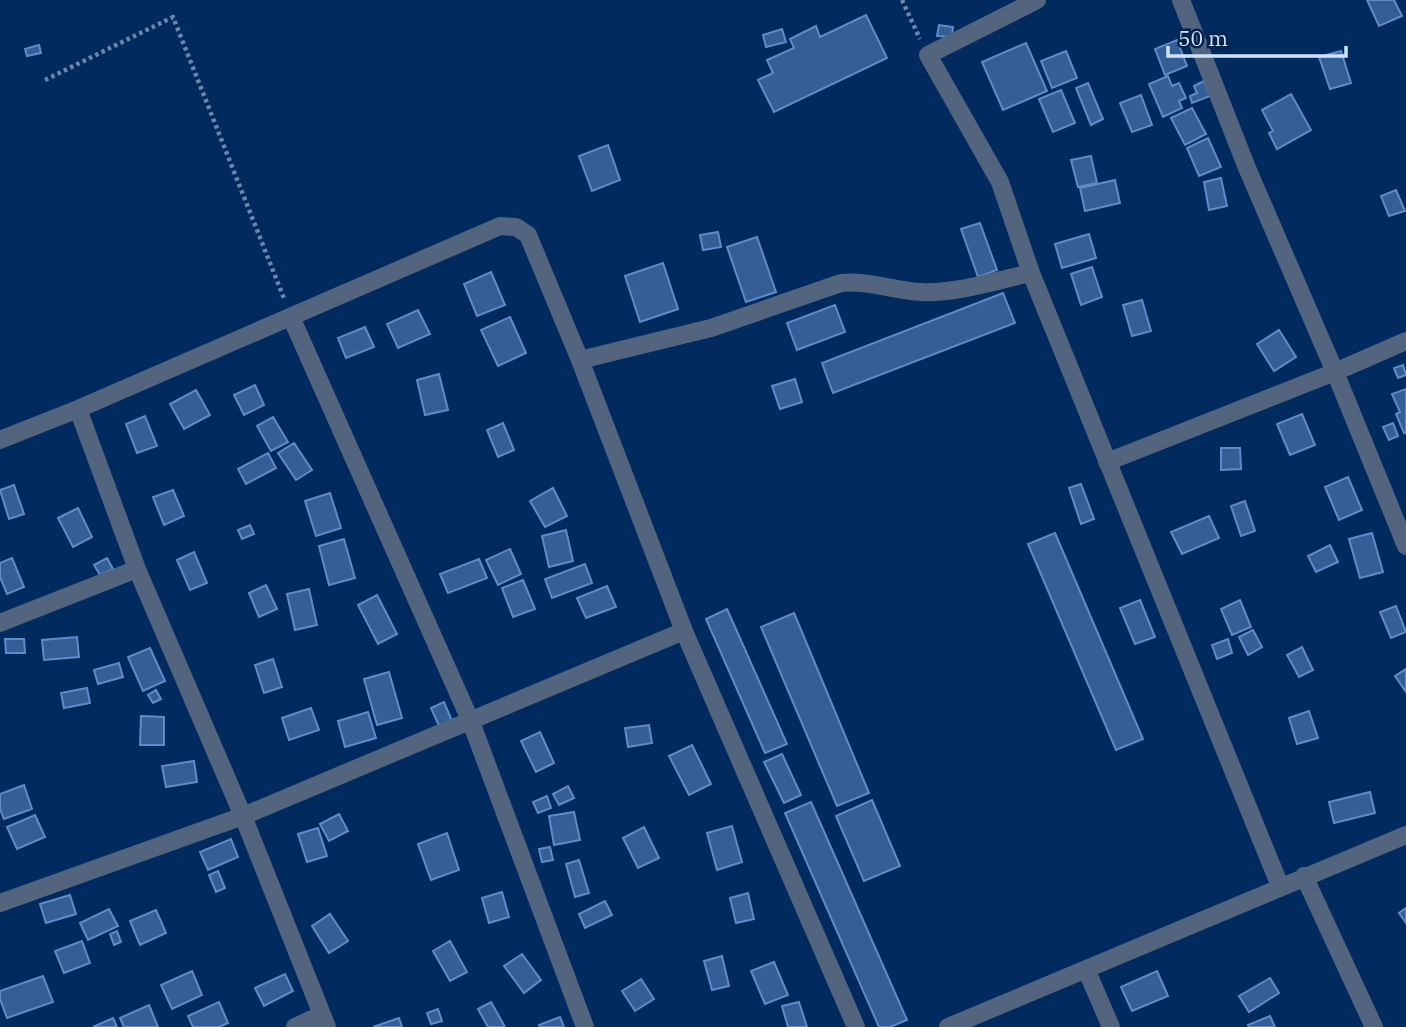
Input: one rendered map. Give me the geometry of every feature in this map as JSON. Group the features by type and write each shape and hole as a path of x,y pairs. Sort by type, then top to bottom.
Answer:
{"street":[{"path":"1037,0 928,55 999,182 1031,274 1280,886"},
{"path":"1181,0 1247,168 1406,546"},
{"path":"0,440 78,409 500,226 516,227 528,235 580,360 684,631 856,1027"},
{"path":"580,360 711,328 841,283 859,281 922,292 943,291 1031,274"},
{"path":"291,317 471,722 585,1027"},
{"path":"1107,463 1406,341"},
{"path":"78,409 137,569 243,816 324,1021 295,1027"},
{"path":"0,624 137,569"},
{"path":"0,903 243,816 684,631"},
{"path":"947,1027 1406,835"},
{"path":"1304,876 1374,1027"},
{"path":"1087,968 1111,1027"}],"path":[{"path":"902,0 928,55"},
{"path":"45,80 173,17 291,317"}],"building":[{"path":"1367,0 1394,0 1402,16 1379,26"},
{"path":"866,15 887,58 774,112 758,80 773,73 767,60 794,48 790,39 816,26 820,37"},
{"path":"939,25 953,27 952,37 937,36"},
{"path":"782,29 786,42 766,47 763,35"},
{"path":"1177,40 1187,66 1165,75 1155,49"},
{"path":"1026,43 1047,91 1003,110 982,62"},
{"path":"39,45 41,53 27,56 25,49"},
{"path":"1066,51 1077,78 1052,88 1041,61"},
{"path":"1341,51 1351,83 1330,89 1319,57"},
{"path":"1168,76 1172,86 1179,83 1186,98 1179,101 1182,108 1163,117 1149,84"},
{"path":"1204,81 1210,96 1192,103 1190,96 1197,93 1194,86"},
{"path":"1088,83 1103,119 1091,125 1076,88"},
{"path":"1061,90 1075,123 1053,132 1039,99"},
{"path":"1291,94 1311,130 1277,149 1269,133 1273,131 1262,110"},
{"path":"1141,95 1152,125 1132,132 1120,103"},
{"path":"1192,108 1206,134 1185,145 1171,118"},
{"path":"1208,138 1221,167 1199,176 1187,148"},
{"path":"608,145 620,180 592,191 579,156"},
{"path":"1091,156 1097,183 1078,187 1071,160"},
{"path":"1221,178 1227,206 1209,210 1204,182"},
{"path":"1115,180 1120,203 1085,211 1080,188"},
{"path":"1396,190 1405,211 1389,216 1381,196"},
{"path":"980,223 997,270 978,277 961,229"},
{"path":"718,232 721,247 703,250 700,235"},
{"path":"1089,234 1096,258 1062,268 1055,244"},
{"path":"757,237 776,292 746,302 727,247"},
{"path":"663,263 678,309 640,322 625,276"},
{"path":"1092,267 1102,297 1081,305 1071,274"},
{"path":"491,272 505,305 477,316 464,284"},
{"path":"1003,293 1015,323 833,393 822,363"},
{"path":"1142,300 1151,331 1132,336 1123,305"},
{"path":"835,305 845,332 797,350 787,323"},
{"path":"418,310 430,334 398,348 387,324"},
{"path":"510,317 526,353 498,366 481,330"},
{"path":"365,327 374,347 346,358 338,338"},
{"path":"1279,330 1296,357 1274,371 1257,344"},
{"path":"1403,365 1406,375 1398,378 1394,368"},
{"path":"439,374 448,410 425,415 417,380"},
{"path":"795,379 802,402 780,409 772,386"},
{"path":"255,385 264,405 244,415 234,395"},
{"path":"1406,389 1404,433 1396,414 1400,412 1392,394"},
{"path":"196,390 210,415 184,429 170,404"},
{"path":"1302,414 1315,445 1290,455 1277,424"},
{"path":"145,416 157,446 137,453 126,424"},
{"path":"273,417 288,442 271,451 257,426"},
{"path":"503,423 514,450 498,457 487,430"},
{"path":"1393,423 1398,436 1389,440 1383,427"},
{"path":"294,443 312,470 296,480 278,453"},
{"path":"1221,448 1240,448 1241,469 1221,470"},
{"path":"268,453 276,468 246,484 238,469"},
{"path":"1348,477 1362,510 1339,520 1325,487"},
{"path":"1081,484 1094,519 1081,524 1069,488"},
{"path":"14,485 24,514 9,519 0,490"},
{"path":"553,488 567,516 545,527 530,501"},
{"path":"173,490 184,516 164,525 153,497"},
{"path":"330,493 341,528 316,536 305,501"},
{"path":"1245,501 1255,531 1241,536 1231,506"},
{"path":"78,508 92,537 73,547 58,518"},
{"path":"1209,516 1219,538 1182,554 1171,532"},
{"path":"250,525 254,534 242,539 238,530"},
{"path":"566,530 573,561 549,567 542,536"},
{"path":"1055,533 1143,739 1116,750 1028,544"},
{"path":"1372,533 1383,572 1360,578 1349,539"},
{"path":"344,539 355,578 329,585 319,546"},
{"path":"1330,545 1338,562 1316,572 1308,556"},
{"path":"510,549 521,574 498,585 486,560"},
{"path":"194,552 207,583 190,590 177,560"},
{"path":"12,558 24,587 7,594 0,577 0,563"},
{"path":"107,558 113,569 100,575 94,565"},
{"path":"479,559 487,578 448,593 440,574"},
{"path":"585,564 592,583 552,598 545,579"},
{"path":"523,580 535,609 513,617 502,588"},
{"path":"266,585 277,609 259,617 249,593"},
{"path":"607,586 616,607 586,618 577,598"},
{"path":"309,589 317,625 295,630 287,594"},
{"path":"377,595 397,634 378,644 358,605"},
{"path":"1140,600 1155,637 1135,644 1120,608"},
{"path":"1240,600 1251,627 1232,635 1221,609"},
{"path":"1396,606 1406,632 1391,638 1380,612"},
{"path":"727,609 787,744 765,753 706,619"},
{"path":"794,613 869,793 837,806 761,627"},
{"path":"1253,630 1262,647 1248,655 1239,637"},
{"path":"77,637 79,657 44,660 42,640"},
{"path":"5,639 24,639 25,653 6,653"},
{"path":"1228,639 1232,653 1217,659 1212,645"},
{"path":"1302,647 1313,670 1299,677 1287,655"},
{"path":"150,648 165,681 143,691 128,657"},
{"path":"273,659 282,687 264,693 255,665"},
{"path":"119,663 123,677 98,684 94,670"},
{"path":"1406,669 1406,692 1395,676"},
{"path":"389,672 402,718 377,725 364,679"},
{"path":"87,688 90,703 64,708 61,693"},
{"path":"156,690 161,699 153,703 148,695"},
{"path":"444,702 452,721 439,726 431,708"},
{"path":"311,708 319,730 289,740 282,718"},
{"path":"1309,711 1318,738 1297,744 1289,718"},
{"path":"368,712 376,738 345,747 338,721"},
{"path":"141,716 164,717 164,745 140,745"},
{"path":"649,725 652,743 628,747 625,728"},
{"path":"540,732 554,763 536,772 521,741"},
{"path":"692,745 711,784 689,795 669,756"},
{"path":"782,754 801,795 784,803 764,762"},
{"path":"194,761 197,782 166,787 162,766"},
{"path":"24,785 32,809 4,819 0,809 0,794"},
{"path":"568,786 574,798 559,805 553,794"},
{"path":"1370,792 1375,813 1334,823 1329,802"},
{"path":"547,796 551,808 538,813 533,802"},
{"path":"872,800 900,866 864,881 836,816"},
{"path":"811,802 907,1020 890,1027 879,1027 785,813"},
{"path":"574,812 580,840 554,845 549,816"},
{"path":"339,814 348,831 329,841 320,824"},
{"path":"35,815 45,837 17,849 7,827"},
{"path":"732,826 742,862 717,870 707,833"},
{"path":"644,827 659,858 638,868 623,838"},
{"path":"318,828 327,856 307,862 298,834"},
{"path":"447,833 459,870 431,880 418,844"},
{"path":"231,839 238,857 208,870 200,852"},
{"path":"550,847 553,860 542,862 539,849"},
{"path":"579,860 589,893 575,897 566,864"},
{"path":"218,871 225,888 216,892 209,875"},
{"path":"502,892 509,917 489,923 482,898"},
{"path":"748,893 754,919 736,923 730,898"},
{"path":"70,895 76,914 46,923 40,904"},
{"path":"605,901 612,915 585,928 579,914"},
{"path":"1406,908 1406,923 1399,913"},
{"path":"109,909 118,926 88,940 80,923"},
{"path":"156,910 166,933 140,945 130,921"},
{"path":"330,914 348,941 329,953 312,926"},
{"path":"117,931 121,942 114,945 110,934"},
{"path":"82,941 90,963 64,973 55,951"},
{"path":"450,941 467,972 450,981 433,951"},
{"path":"522,954 541,980 524,993 504,966"},
{"path":"722,956 729,986 712,990 704,961"},
{"path":"774,962 788,995 765,1004 751,971"},
{"path":"192,971 202,995 172,1009 161,985"},
{"path":"1157,971 1168,996 1132,1011 1121,987"},
{"path":"285,974 293,991 264,1006 255,988"},
{"path":"43,976 53,1002 7,1018 0,991"},
{"path":"1270,978 1279,993 1249,1012 1239,996"},
{"path":"641,979 654,999 635,1011 622,991"},
{"path":"219,1002 228,1023 219,1027 193,1027 188,1016"},
{"path":"491,1002 505,1027 488,1027 478,1009"},
{"path":"799,1002 807,1027 788,1027 782,1006"},
{"path":"149,1005 158,1027 124,1027 120,1018"},
{"path":"438,1009 442,1021 431,1024 427,1013"},
{"path":"1270,1016 1275,1027 1248,1025"},
{"path":"560,1017 564,1027 539,1025"},
{"path":"113,1018 117,1027 93,1027"},
{"path":"399,1018 402,1027 373,1027"}]}
